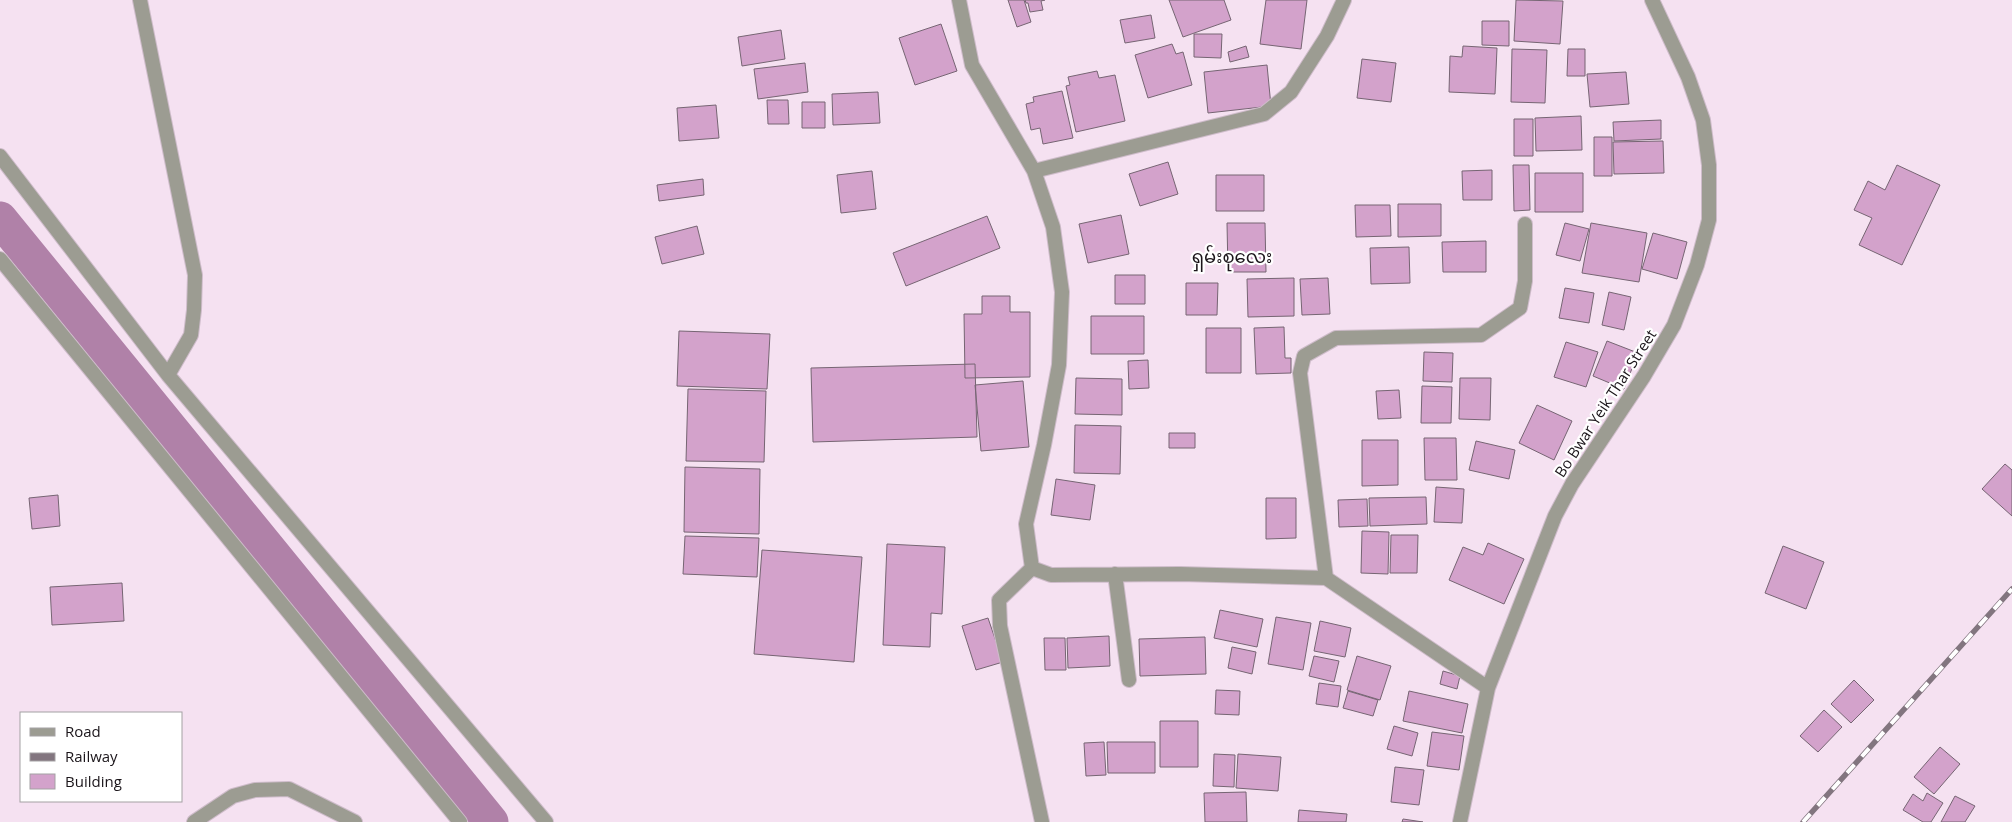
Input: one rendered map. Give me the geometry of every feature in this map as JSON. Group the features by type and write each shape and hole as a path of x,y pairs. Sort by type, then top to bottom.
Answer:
{"street":[{"path":"140,0 195,276 191,335 168,375"},
{"path":"959,0 972,65 1034,171 1053,227 1062,292 1059,365 1026,524 1032,568"},
{"path":"1034,171 1264,114 1291,92 1327,36 1344,0"},
{"name":"Bo Bwar Yeik Thar Street","path":"1460,822 1488,688 1555,516 1572,484 1644,376 1674,325 1697,265 1709,220 1709,165 1703,120 1688,77 1652,0"},
{"path":"0,156 168,375 546,822"},
{"path":"1326,578 1300,373 1304,356 1336,338 1482,335 1520,308 1526,280 1526,224"},
{"path":"0,259 460,822"},
{"path":"1032,568 1051,575 1115,574 1326,578 1488,688"},
{"path":"1032,568 998,600 1000,626 1042,822"},
{"path":"1115,574 1130,680"},
{"path":"194,822 233,796 255,790 289,789 355,822"}],"building":[{"path":"1008,0 1024,0 1031,22 1017,27"},
{"path":"1025,0 1045,0 1041,1 1043,10 1030,12 1028,3"},
{"path":"1169,0 1224,0 1231,20 1183,37"},
{"path":"1266,0 1307,0 1301,49 1260,44"},
{"path":"1516,0 1563,1 1560,44 1514,41"},
{"path":"1151,15 1155,38 1125,43 1120,20"},
{"path":"1482,21 1509,21 1509,46 1482,45"},
{"path":"941,24 957,71 915,85 899,38"},
{"path":"781,30 785,59 742,66 738,37"},
{"path":"1194,34 1222,34 1221,58 1194,57"},
{"path":"1172,44 1176,54 1183,52 1192,85 1148,98 1135,55"},
{"path":"1246,46 1249,57 1230,62 1228,52"},
{"path":"1463,46 1497,48 1495,94 1449,92 1450,56 1462,57"},
{"path":"1512,49 1547,50 1545,103 1511,102"},
{"path":"1568,49 1585,49 1585,76 1567,76"},
{"path":"1362,59 1396,63 1391,102 1357,98"},
{"path":"805,63 808,92 758,99 754,69"},
{"path":"1267,65 1271,106 1208,113 1204,72"},
{"path":"1097,71 1099,78 1115,75 1125,121 1076,132 1066,86 1070,85 1068,77"},
{"path":"1626,72 1629,104 1590,107 1587,74"},
{"path":"1062,91 1073,138 1043,144 1040,128 1031,130 1026,104 1034,102 1033,97"},
{"path":"878,92 880,123 833,125 832,94"},
{"path":"767,100 788,100 789,124 768,124"},
{"path":"802,102 825,102 825,128 802,128"},
{"path":"716,105 719,138 679,141 677,108"},
{"path":"1581,116 1582,150 1536,151 1535,118"},
{"path":"1514,119 1533,119 1533,156 1514,156"},
{"path":"1661,120 1661,139 1614,141 1613,122"},
{"path":"1594,137 1612,137 1612,176 1594,176"},
{"path":"1663,141 1664,173 1614,174 1613,142"},
{"path":"1168,162 1178,194 1140,206 1129,174"},
{"path":"1513,165 1529,165 1530,210 1514,211"},
{"path":"1897,165 1940,185 1902,265 1859,245 1872,218 1854,210 1868,181 1885,190"},
{"path":"1492,170 1492,200 1463,200 1462,171"},
{"path":"872,171 876,209 841,213 837,175"},
{"path":"1535,173 1583,173 1583,212 1535,212"},
{"path":"1216,175 1264,175 1264,211 1216,211"},
{"path":"703,179 704,195 659,201 657,185"},
{"path":"1398,204 1441,204 1441,236 1398,237"},
{"path":"1355,205 1390,205 1391,236 1356,237"},
{"path":"1121,215 1129,254 1088,263 1079,224"},
{"path":"987,216 1000,248 906,286 893,253"},
{"path":"1227,223 1265,223 1266,272 1228,272"},
{"path":"1565,223 1589,229 1580,261 1556,255"},
{"path":"1591,223 1647,233 1639,282 1582,273"},
{"path":"697,226 704,254 662,264 655,237"},
{"path":"1653,233 1687,242 1677,279 1642,269"},
{"path":"1486,241 1486,272 1443,272 1442,242"},
{"path":"1409,247 1410,283 1371,284 1370,248"},
{"path":"1115,275 1145,275 1145,304 1115,304"},
{"path":"1294,278 1294,316 1248,317 1247,279"},
{"path":"1328,278 1330,314 1302,315 1300,279"},
{"path":"1186,283 1218,283 1217,315 1186,315"},
{"path":"1565,288 1594,293 1589,323 1559,318"},
{"path":"1609,292 1631,297 1624,330 1602,325"},
{"path":"982,296 1010,296 1010,312 1030,312 1030,377 965,378 964,314 982,314"},
{"path":"1091,316 1144,316 1144,354 1091,354"},
{"path":"1284,327 1285,358 1291,358 1291,373 1256,374 1254,328"},
{"path":"1206,328 1241,328 1241,373 1206,373"},
{"path":"679,331 770,334 767,389 677,386"},
{"path":"1607,341 1638,353 1624,389 1593,376"},
{"path":"1566,342 1598,352 1586,387 1554,377"},
{"path":"1424,352 1453,353 1452,382 1423,381"},
{"path":"1148,360 1149,388 1129,389 1128,361"},
{"path":"975,364 977,437 813,442 811,368"},
{"path":"1076,378 1122,379 1122,415 1075,414"},
{"path":"1460,378 1491,378 1490,420 1459,419"},
{"path":"1023,381 1029,447 981,451 975,385"},
{"path":"1422,386 1452,387 1451,423 1421,423"},
{"path":"688,389 766,391 764,462 686,461"},
{"path":"1399,390 1401,418 1378,419 1376,391"},
{"path":"1537,405 1572,421 1554,460 1519,443"},
{"path":"1075,425 1121,426 1120,474 1074,473"},
{"path":"1169,433 1195,433 1195,448 1169,448"},
{"path":"1424,438 1456,438 1457,480 1425,480"},
{"path":"1362,440 1398,440 1398,485 1362,486"},
{"path":"1476,441 1515,450 1509,479 1469,470"},
{"path":"2005,464 2012,470 2012,516 1982,489"},
{"path":"685,467 760,469 759,534 684,532"},
{"path":"1056,479 1095,485 1090,520 1051,515"},
{"path":"1436,487 1464,489 1462,523 1434,522"},
{"path":"58,495 60,526 32,529 29,498"},
{"path":"1426,497 1427,524 1370,526 1369,498"},
{"path":"1266,498 1296,498 1296,538 1266,539"},
{"path":"1367,499 1368,526 1339,527 1338,500"},
{"path":"1362,531 1389,532 1388,574 1361,573"},
{"path":"1391,535 1418,535 1417,573 1390,573"},
{"path":"685,536 759,538 757,577 683,574"},
{"path":"1488,543 1524,559 1504,604 1449,580 1463,547 1483,555"},
{"path":"887,544 945,547 942,614 931,613 930,647 883,645"},
{"path":"1783,546 1824,562 1806,609 1765,593"},
{"path":"762,550 862,557 854,662 754,654"},
{"path":"122,583 124,621 52,625 50,587"},
{"path":"1220,610 1263,619 1257,647 1214,638"},
{"path":"1276,617 1311,623 1303,670 1268,664"},
{"path":"988,618 1003,662 976,670 962,626"},
{"path":"1320,621 1351,628 1345,657 1314,651"},
{"path":"1109,636 1110,666 1068,668 1067,638"},
{"path":"1205,637 1206,674 1140,676 1139,639"},
{"path":"1044,638 1065,638 1066,670 1045,670"},
{"path":"1232,647 1256,652 1252,674 1228,668"},
{"path":"1314,656 1339,661 1334,682 1309,676"},
{"path":"1357,656 1391,666 1380,700 1347,690"},
{"path":"1443,671 1460,676 1457,689 1440,684"},
{"path":"1854,680 1874,700 1851,723 1831,704"},
{"path":"1319,683 1341,686 1338,707 1316,704"},
{"path":"1216,690 1240,691 1239,715 1215,714"},
{"path":"1348,691 1378,700 1373,716 1343,708"},
{"path":"1409,691 1468,704 1462,733 1403,721"},
{"path":"1824,710 1842,727 1818,752 1800,736"},
{"path":"1160,721 1198,721 1198,767 1160,767"},
{"path":"1394,726 1418,733 1412,756 1387,749"},
{"path":"1432,732 1464,736 1459,770 1427,766"},
{"path":"1104,742 1106,775 1086,776 1084,743"},
{"path":"1107,742 1155,742 1155,773 1108,773"},
{"path":"1940,747 1960,764 1934,794 1914,777"},
{"path":"1214,754 1235,755 1234,787 1213,786"},
{"path":"1238,754 1281,757 1278,791 1236,788"},
{"path":"1395,767 1424,770 1419,805 1391,802"},
{"path":"1246,792 1247,822 1205,822 1204,793"},
{"path":"1927,793 1943,803 1931,822 1923,822 1903,810 1913,794 1923,801"},
{"path":"1955,796 1975,806 1965,822 1941,822"},
{"path":"1299,810 1347,814 1346,822 1298,822"},
{"path":"1403,819 1423,822 1402,822"}],"waterway":[{"path":"0,219 491,822"}],"railway":[{"path":"1803,822 2012,589"}],"district":[{"name":"ရှမ်းစုလေး","path":"1232,256"}]}
